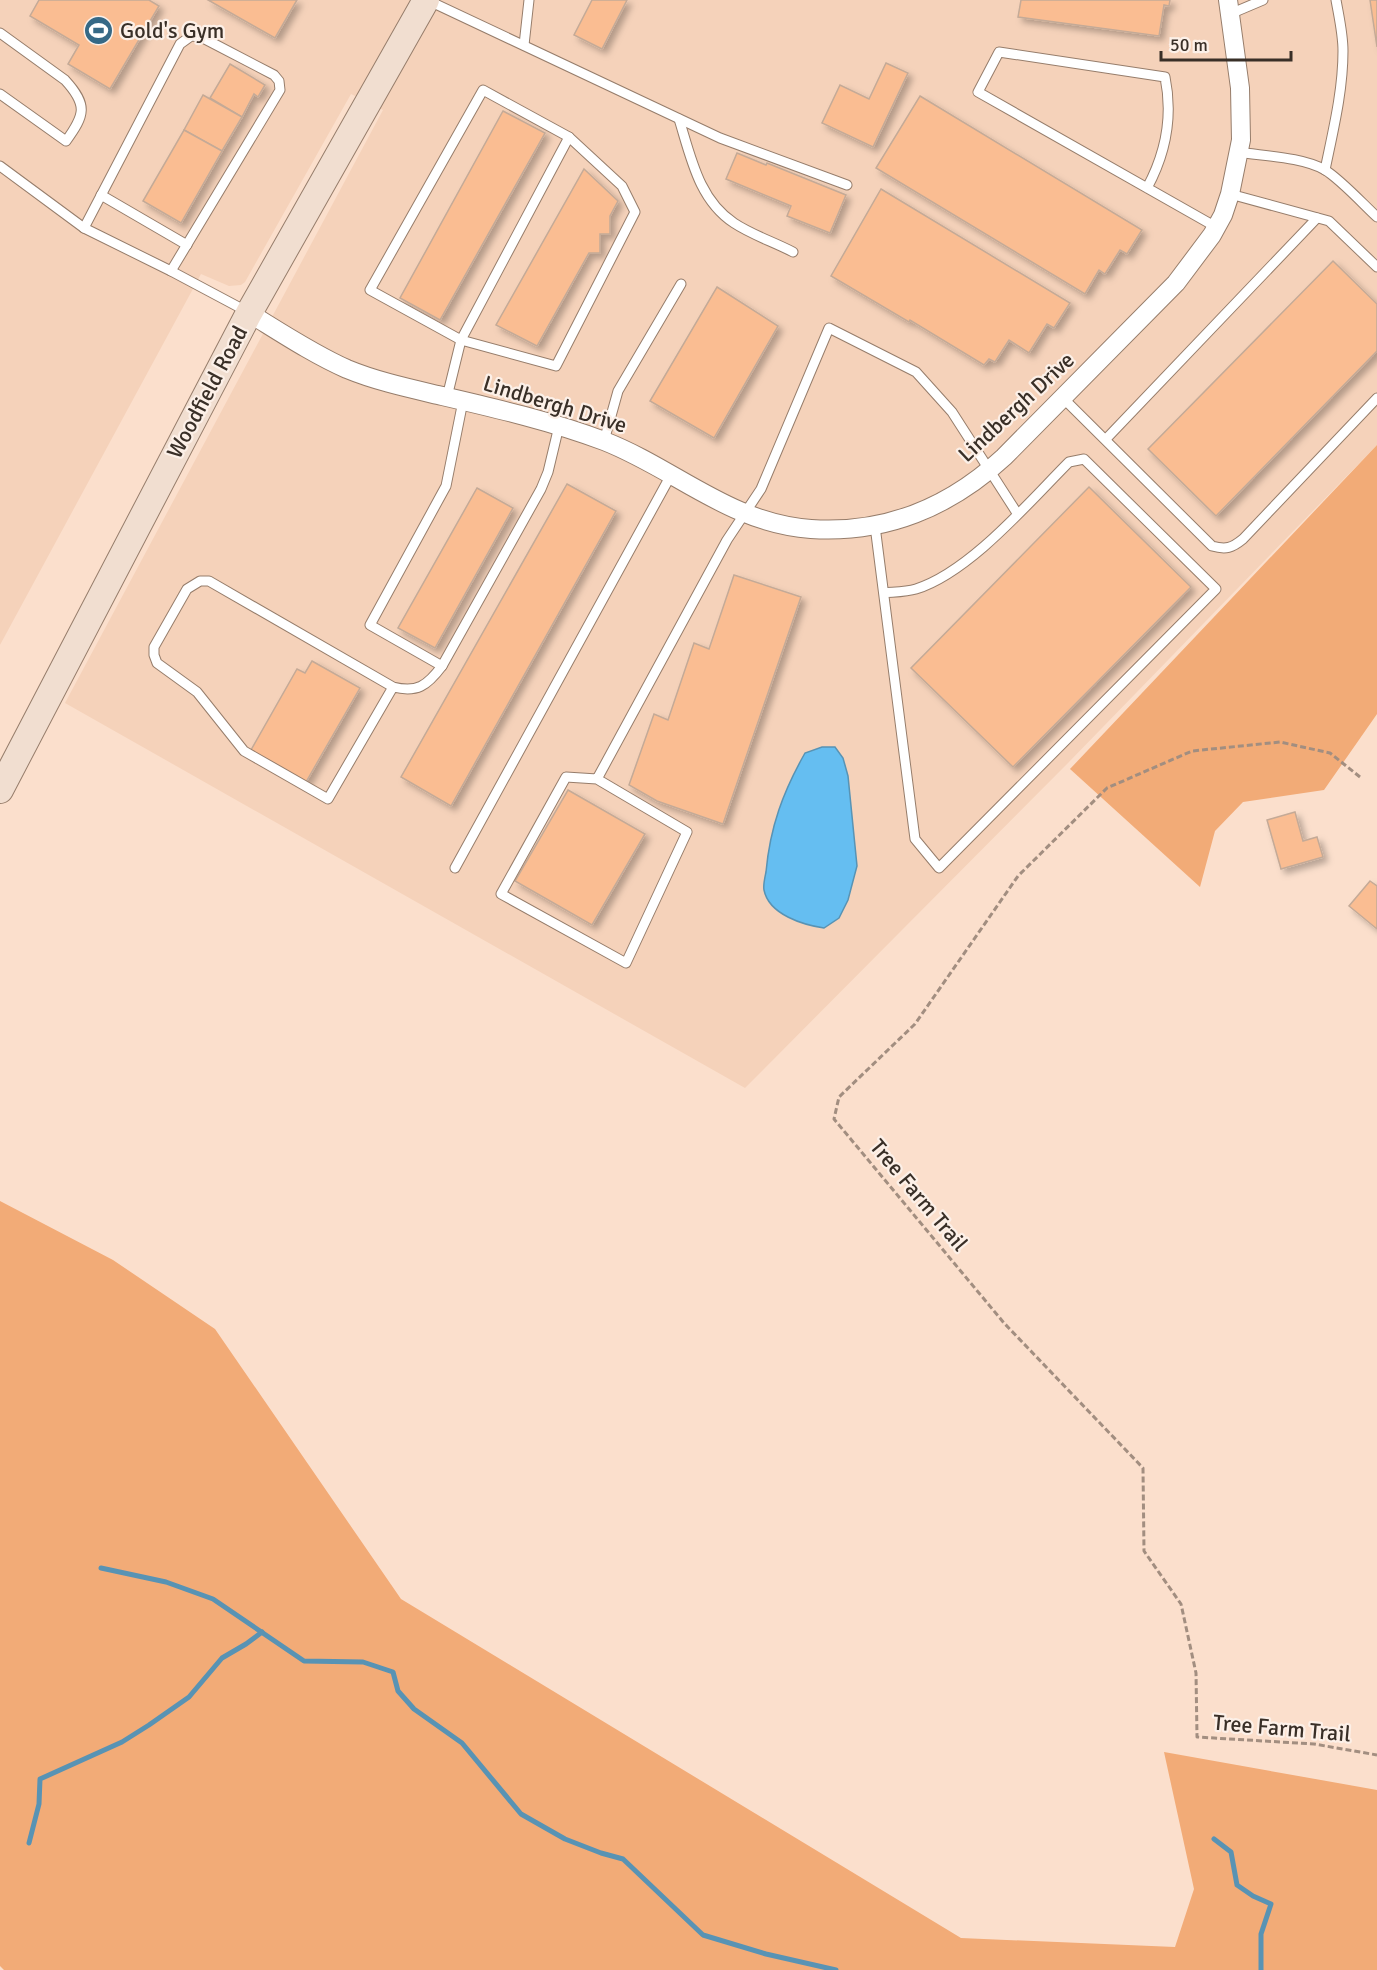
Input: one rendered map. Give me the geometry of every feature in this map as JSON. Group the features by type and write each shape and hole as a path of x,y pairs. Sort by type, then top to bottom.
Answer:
{"main road":[{"name":"Woodfield Road","path":"0,790 249,313 427,0"}],"street":[{"name":"Lindbergh Drive","path":"249,313 347,369 396,385 559,426 604,441 639,457 720,503 745,514 810,529 875,526 904,518 950,498 988,471 1176,283 1216,227 1230,194 1241,140 1240,88 1229,7"}],"lane":[{"path":"427,0 720,138 846,185"},
{"path":"524,45 529,0"},
{"path":"1229,7 1263,0"},
{"path":"1325,170 1338,107 1342,74 1343,49 1336,0"},
{"path":"0,33 65,80 80,100 82,111 80,122 66,141 0,94"},
{"path":"84,228 180,44 191,36 201,37 274,75 279,81 280,90 171,271"},
{"path":"1147,188 1161,159 1169,122 1165,77 999,52 978,92 1147,188 1216,227"},
{"path":"483,90 568,137 622,186 635,212 556,366 461,340 370,290 483,90"},
{"path":"679,119 696,176 710,201 734,223 793,252"},
{"path":"442,666 370,625 446,486 461,340 568,137"},
{"path":"1238,152 1290,160 1325,170 1377,217"},
{"path":"0,166 84,228 249,313"},
{"path":"1230,194 1329,221 1377,267"},
{"path":"101,195 187,245"},
{"path":"1106,439 1317,218"},
{"path":"604,441 618,391 681,284"},
{"path":"597,779 727,540 761,489 829,328 916,372 952,412 1017,513"},
{"path":"1063,398 1212,546 1222,549 1233,547 1243,539 1377,398"},
{"path":"393,687 328,799 244,751 197,692 157,663 154,647 187,590 200,581 209,581 393,687 408,690 422,686 432,679 442,666 541,489 548,472 559,426"},
{"path":"875,526 915,839 939,868 1216,589 1084,459 1069,462 974,555 953,570 915,589 884,593"},
{"path":"455,868 671,475"},
{"path":"566,777 597,779 687,832 626,963 501,894 566,777"}],"path":[{"name":"Tree Farm Trail","path":"1360,777 1330,753 1280,742 1192,752 1107,788 1018,876 915,1024 839,1097 834,1119 1004,1323 1143,1468 1144,1551 1181,1604 1196,1673 1197,1737 1314,1744 1377,1755"}],"shaded area":[{"path":"0,0 1377,0 1377,445 1068,763 745,1088 65,703 383,110 351,94 245,282 241,285 229,286 201,274 0,645"},
{"path":"1377,445 1377,714 1324,790 1243,802 1215,831 1200,887 1070,769"},
{"path":"0,1201 113,1260 215,1329 401,1599 961,1938 1175,1947 1194,1889 1164,1752 1377,1790 1377,1970 4,1970 0,1966"}],"water":[{"path":"822,747 835,747 843,758 848,776 857,866 848,900 839,918 824,928 798,921 780,912 767,899 764,888 774,825 784,796 805,753"}],"building":[{"name":"Gold's Gym","path":"39,0 149,0 159,6 110,89 68,64 79,45 30,16"},
{"path":"208,0 297,0 275,38"},
{"path":"592,0 627,0 602,49 574,35"},
{"path":"1021,0 1170,0 1169,6 1164,5 1159,36 1018,17"},
{"path":"1370,0 1377,0 1377,47"},
{"path":"886,63 908,73 873,147 822,123 840,85 869,99"},
{"path":"230,64 265,85 258,97 254,94 242,117 210,98"},
{"path":"203,95 242,117 222,151 184,130"},
{"path":"920,96 1142,230 1127,254 1120,250 1105,274 1099,270 1085,294 876,168"},
{"path":"503,111 545,133 440,320 400,298"},
{"path":"184,130 222,151 181,223 143,201"},
{"path":"737,153 846,195 830,233 787,216 791,206 726,179"},
{"path":"584,169 618,201 610,216 610,234 600,234 600,253 589,253 537,346 496,325"},
{"path":"881,189 1070,303 1054,328 1047,324 1029,353 1009,340 995,362 989,359 984,365 831,276"},
{"path":"1333,261 1377,304 1377,351 1216,516 1148,449"},
{"path":"717,287 778,326 714,438 650,401"},
{"path":"567,484 616,511 451,806 401,777"},
{"path":"1089,487 1191,587 1013,767 911,668"},
{"path":"477,488 513,508 435,648 398,628"},
{"path":"734,575 801,597 723,824 657,801 629,785 654,714 668,720 694,643 709,649"},
{"path":"312,661 360,688 306,782 251,750 297,669 305,673"},
{"path":"568,790 645,834 592,925 515,881"},
{"path":"1295,812 1303,841 1317,837 1323,857 1281,869 1267,820"},
{"path":"1370,881 1377,886 1377,929 1349,906"}],"waterway":[{"path":"101,1568 166,1582 213,1599 304,1661 363,1662 393,1672 398,1691 414,1709 462,1743 521,1814 565,1839 623,1859 703,1935 766,1954 836,1970"},
{"path":"29,1843 39,1804 40,1779 122,1742 149,1725 189,1697 222,1658 262,1632"},
{"path":"1214,1839 1231,1852 1237,1885 1271,1904 1261,1934 1261,1970"}],"place":[{"name":"Gold's Gym","path":"99,30"}]}
